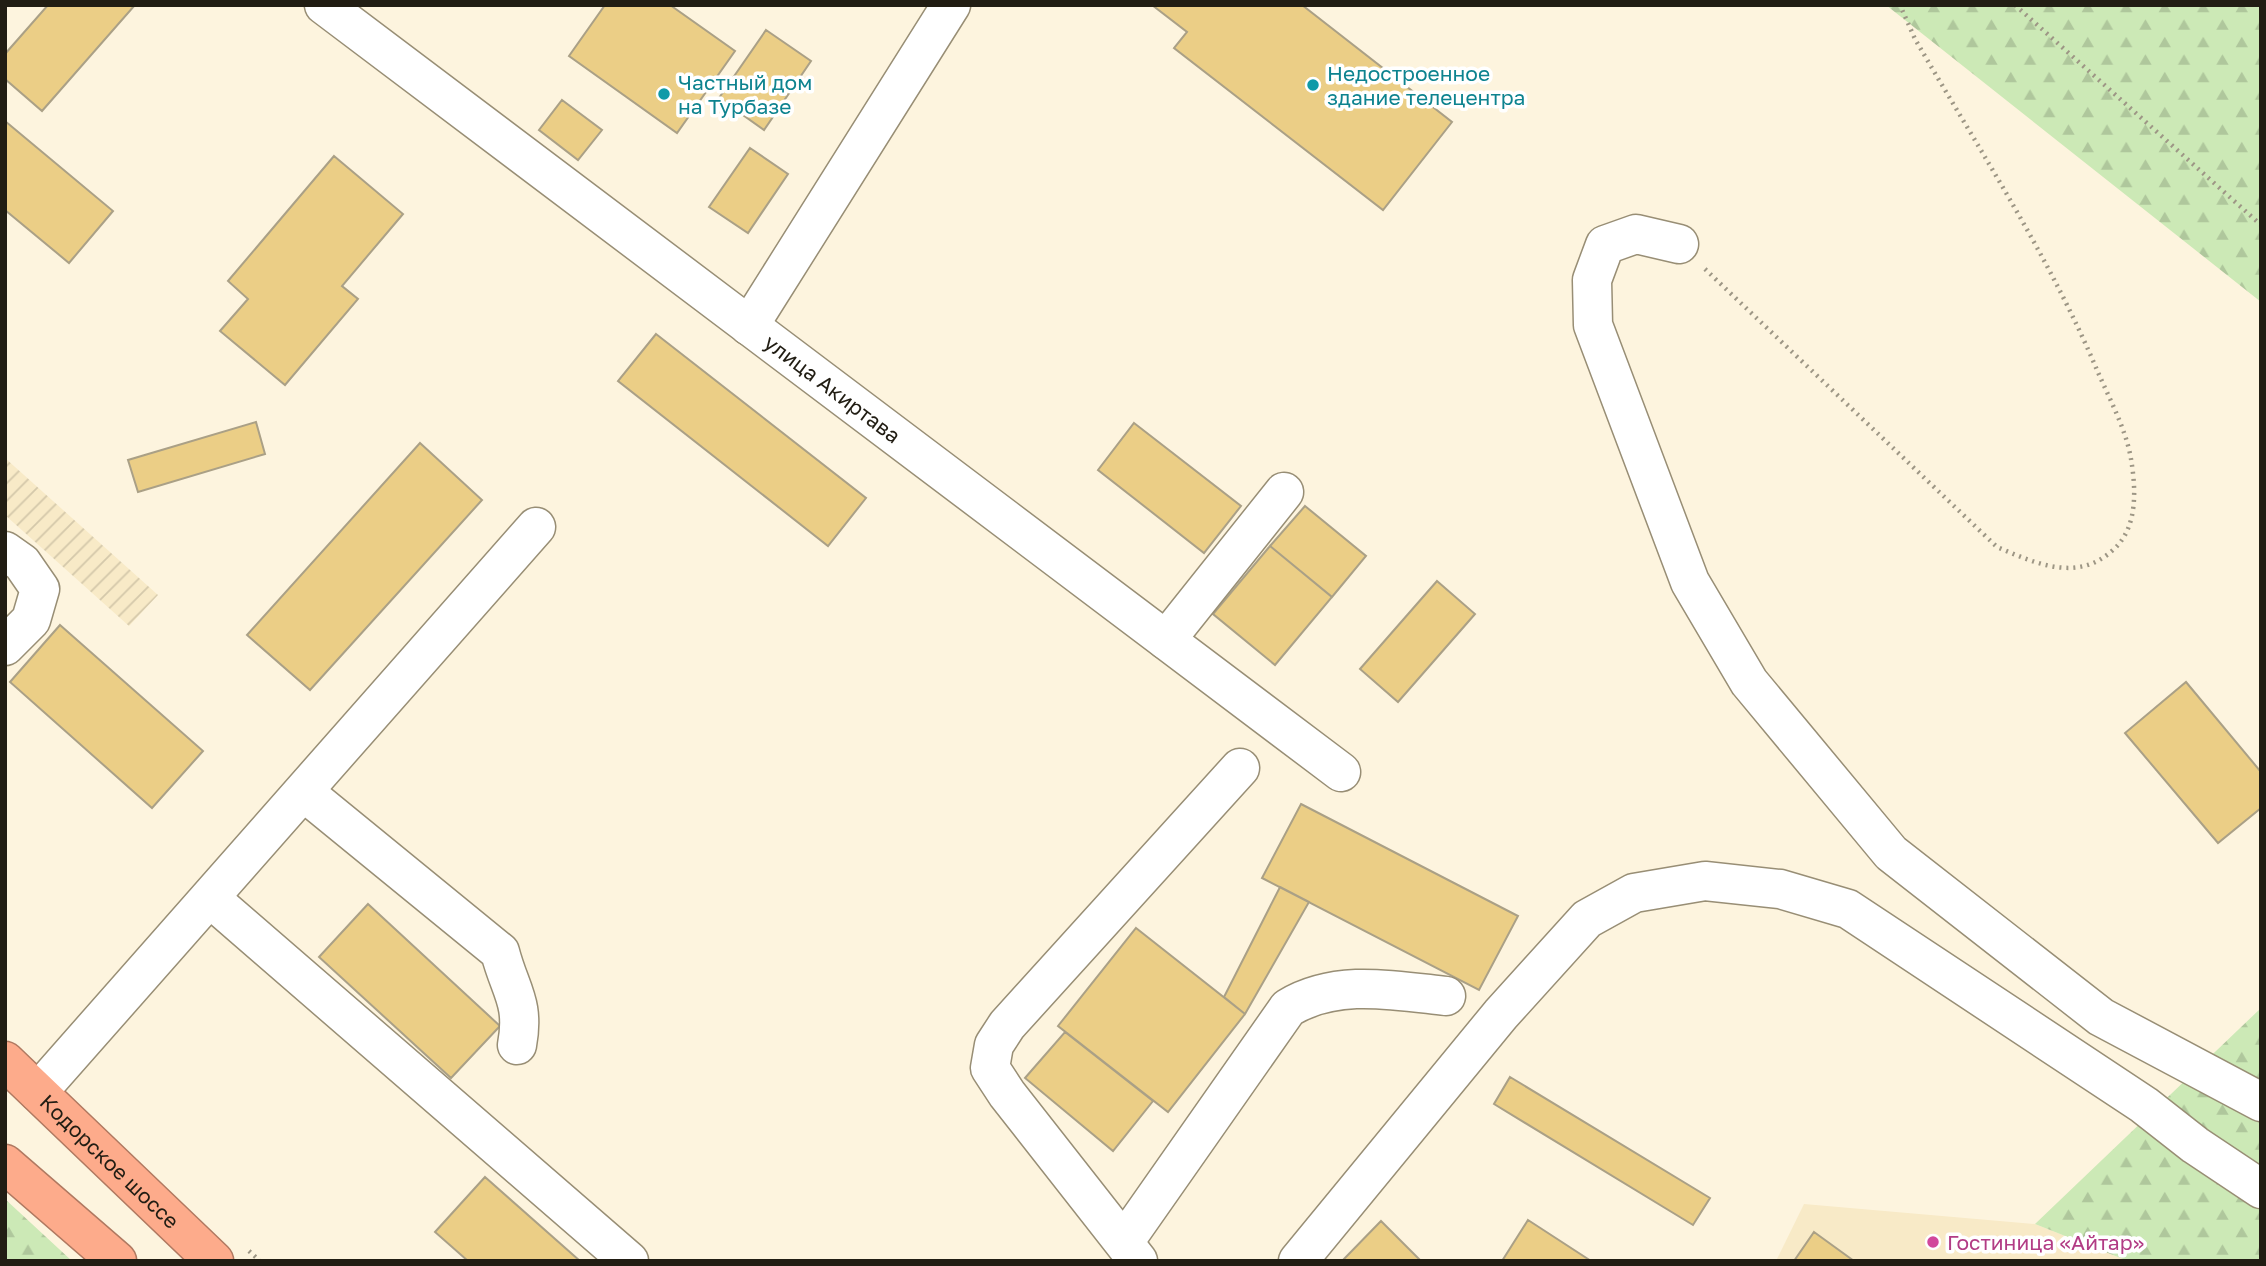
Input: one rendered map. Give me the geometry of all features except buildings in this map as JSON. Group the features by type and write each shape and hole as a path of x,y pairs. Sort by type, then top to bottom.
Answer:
{"highway":[{"name":"Кодорское шоссе","path":"5,1061 214,1261"},
{"path":"5,1164 117,1261"}],"street":[{"name":"улица Акиртава","path":"324,5 1341,772"},
{"path":"748,326 951,5"},
{"path":"1679,244 1636,234 1605,245 1592,280 1593,325 1690,582 1749,682 1891,853 2101,1017 2261,1102"},
{"path":"1166,640 1284,492"},
{"path":"38,1092 536,527"},
{"path":"5,551 22,563 40,589 31,620 5,646"},
{"path":"1240,768 1007,1025 994,1045 990,1068 1131,1251 1288,1008 1310,995 1346,989 1381,989 1446,996"},
{"path":"304,792 500,952 506,974 518,998 521,1023 517,1045"},
{"path":"1298,1261 1501,1014 1587,919 1634,894 1705,881 1780,889 1848,909 2144,1105 2195,1145 2261,1189"},
{"path":"210,898 629,1261"}],"path":[{"path":"1679,244 1997,547 2051,568 2080,569 2105,557 2126,538 2133,515 2131,458 2116,413 2075,318 1915,39 1900,5"},
{"path":"2015,5 2082,68 2261,225"}],"shaded area":[{"path":"5,458 158,595 129,626 5,515"},
{"name":"Гостиница «Айтар»","path":"1804,1204 2035,1224 2128,1261 1776,1261"}],"green space":[{"path":"1886,5 2261,5 2261,302"},
{"path":"2261,1008 2261,1261 2128,1261 2035,1224"},
{"path":"5,1199 72,1261 5,1261"}],"place":[{"name":"Недостроенное здание телецентра","path":"1313,85"},
{"name":"Частный дом на Турбазе","path":"664,94"},
{"name":"Гостиница «Айтар»","path":"1933,1242"}]}
